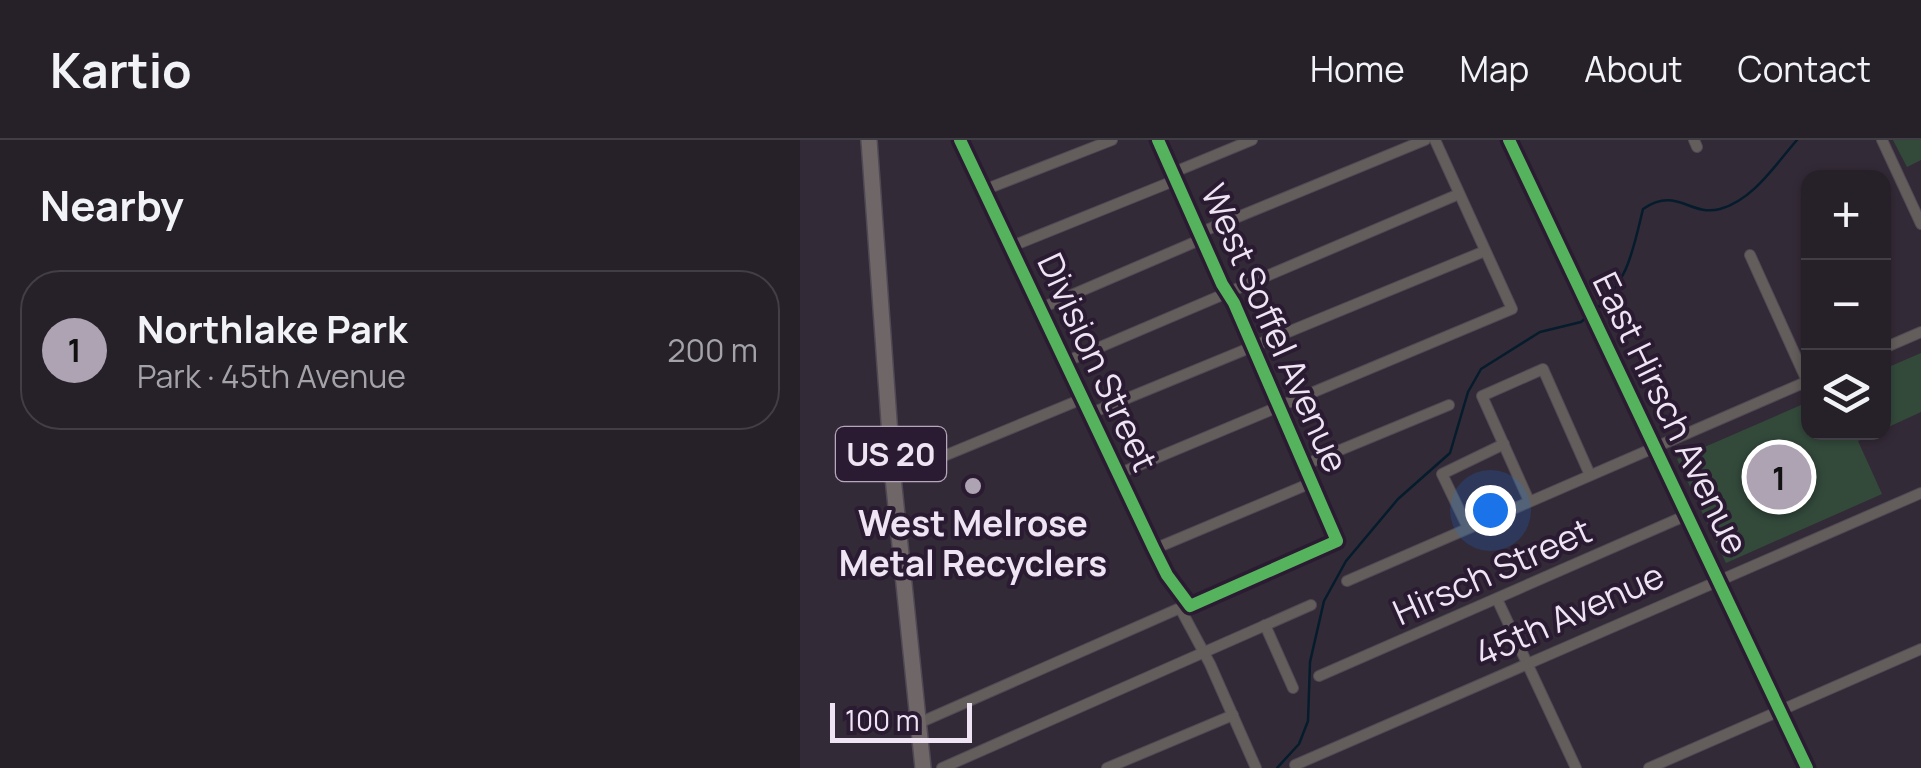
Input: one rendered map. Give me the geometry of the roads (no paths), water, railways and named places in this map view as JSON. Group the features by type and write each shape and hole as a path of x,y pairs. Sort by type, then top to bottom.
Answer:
{"main road":[{"name":"US 20","path":"869,140 893,477 923,768"}],"street":[{"name":"Division Street","path":"960,140 1154,550 1185,607 1202,654 1257,768"},
{"path":"984,190 1112,140"},
{"name":"West Soffel Avenue","path":"1158,140 1337,541 1185,607"},
{"path":"1010,247 1252,140"},
{"path":"1040,308 1425,140"},
{"path":"1118,474 1512,309 1435,140"},
{"name":"East Hirsch Avenue","path":"1509,140 1807,768"},
{"path":"1882,140 1921,224"},
{"path":"1065,362 1460,194"},
{"path":"1089,414 1485,251"},
{"path":"1750,254 1801,366"},
{"path":"1891,345 1921,332"},
{"path":"1530,502 1482,396 1542,369 1590,475"},
{"path":"1347,580 1801,384"},
{"path":"893,477 1082,399"},
{"path":"1304,466 1449,405"},
{"path":"1468,528 1442,474 1504,444"},
{"path":"1154,550 1312,483"},
{"name":"45th Avenue","path":"1295,765 1921,493"},
{"name":"Hirsch Street","path":"1319,676 1687,516"},
{"path":"1497,600 1576,768"},
{"path":"942,768 1311,604"},
{"path":"919,722 1185,607"},
{"path":"1265,625 1293,688"},
{"path":"1649,768 1921,649"},
{"path":"1108,768 1233,716"},
{"path":"974,754 980,768"}],"waterway":[{"path":"1594,311 1622,277 1643,209 1665,200 1709,210 1732,204 1763,180 1797,140"},
{"path":"1277,768 1299,744 1308,721 1310,662 1324,601 1346,561 1398,499 1450,453 1468,392 1481,369 1540,332 1581,322 1588,316"}],"place":[{"name":"Northlake Park","path":"1779,477"},
{"name":"West Melrose Metal Recyclers","path":"973,486"}]}
